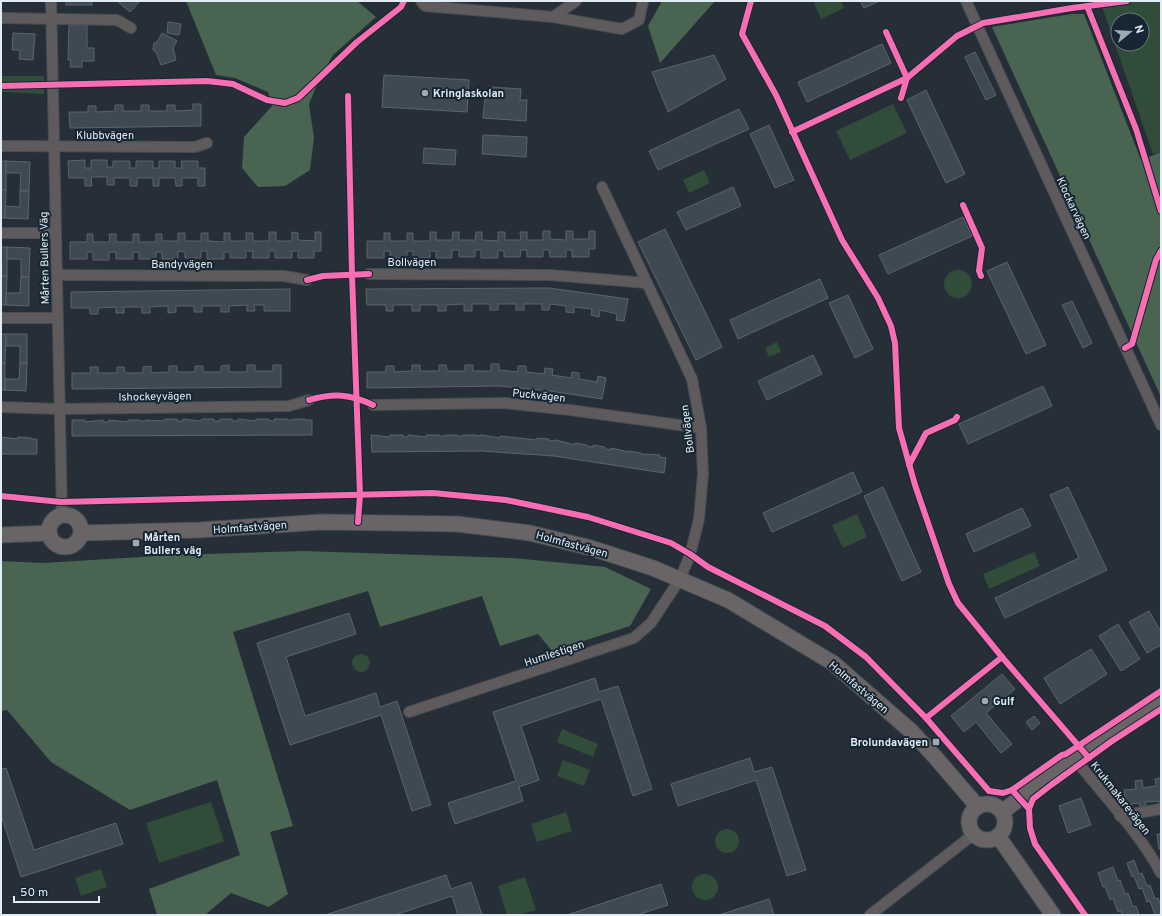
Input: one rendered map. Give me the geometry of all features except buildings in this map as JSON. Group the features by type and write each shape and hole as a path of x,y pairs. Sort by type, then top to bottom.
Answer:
{"street":[{"name":"Mårten Bullers Väg","path":"51,1 62,515"},
{"path":"422,1 425,6 553,17 622,29 639,20 643,1"},
{"path":"553,17 576,1"},
{"name":"Klockarvägen","path":"966,1 1161,425"},
{"path":"1,18 118,20 131,28"},
{"name":"Klubbvägen","path":"1,146 195,147 207,143"},
{"name":"Bollvägen","path":"602,187 692,379 701,428 703,474 699,519 690,555 680,579"},
{"path":"1,232 56,234"},
{"name":"Bollvägen","path":"369,274 550,275 647,283"},
{"name":"Bandyvägen","path":"57,276 284,276 307,280"},
{"path":"1,318 57,318"},
{"name":"Ishockeyvägen","path":"1,407 59,409 289,406 308,400"},
{"name":"Puckvägen","path":"373,405 504,403 570,410 701,428"},
{"path":"62,515 70,516 76,520 80,526 81,533 75,543 65,547 55,543 49,533 51,524 62,515"},
{"name":"Holmfastvägen","path":"81,533 199,530 322,522 456,524 530,533 591,548 680,579 728,600 833,663 912,732 978,807"},
{"path":"1,535 49,533"},
{"name":"Humlestigen","path":"409,712 634,638 652,623 680,579"},
{"path":"1002,812 1075,759 1161,700"},
{"name":"Krukmakarevägen","path":"1075,759 1120,816 1157,857 1161,873"},
{"path":"990,805 997,807 1002,812 1005,825 998,836 987,840 980,839 974,834 970,827 970,820 972,813 978,807 990,805"},
{"path":"1120,816 1161,809"},
{"path":"870,915 974,834"},
{"path":"998,836 1053,915"}],"green space":[{"path":"186,1 357,1 376,17 333,55 320,78 309,104 314,138 310,170 285,186 258,187 242,168 244,137 272,106 268,92 235,78 216,75"},
{"path":"662,1 715,1 660,63 648,26"},
{"path":"813,1 841,1 844,8 821,19"},
{"path":"1100,1 1161,1 1161,152 1153,154 1118,52 1150,52 1150,12 1110,12 1110,30"},
{"path":"1072,14 1084,14 1141,160 1161,152 1161,397 992,27"},
{"path":"1,76 44,76 44,94 1,92"},
{"path":"893,104 907,133 850,160 836,131"},
{"path":"704,170 710,183 689,193 683,180"},
{"path":"958,270 968,274 972,284 968,294 958,298 948,294 944,284 948,274"},
{"path":"777,342 781,352 769,357 765,348"},
{"path":"857,514 867,537 843,548 832,525"},
{"path":"304,551 513,558 605,567 651,589 630,626 552,651 538,634 500,646 482,596 380,627 368,591 233,632 293,826 270,832 288,894 269,907 231,893 205,915 157,915 149,889 240,855 217,780 130,810 51,762 7,710 1,711 1,561 43,563 173,555"},
{"path":"1034,552 1040,566 989,589 983,574"},
{"path":"361,654 367,657 370,663 367,669 361,672 355,669 352,663 355,657"},
{"path":"562,729 598,744 593,757 557,742"},
{"path":"563,760 590,770 584,786 557,776"},
{"path":"211,802 224,841 159,863 146,823"},
{"path":"566,812 572,831 537,842 531,824"},
{"path":"727,829 732,830 738,836 738,846 732,852 727,853 722,852 716,846 715,841 716,836 722,830"},
{"path":"101,869 107,887 81,896 75,878"},
{"path":"705,874 714,878 718,887 714,896 705,900 696,896 692,887 696,878"},
{"path":"525,877 536,910 520,915 507,915 498,886"}],"cycle path":[{"path":"1,86 207,81 233,84 267,100 285,103 298,98 357,42 401,7 404,1"},
{"path":"751,1 742,34 776,95 842,240 878,298 891,326 895,343 899,428 915,485 949,584 958,603 1002,657 1089,758"},
{"path":"792,132 907,78 957,36 983,23 1072,8 1127,1"},
{"path":"1087,6 1136,129 1161,211"},
{"path":"886,32 907,78 901,98"},
{"path":"348,96 352,275 360,495 358,522"},
{"path":"963,205 982,248 979,271 981,276"},
{"path":"1125,348 1132,344 1156,260 1161,251"},
{"path":"307,280 323,276 369,274"},
{"path":"309,400 326,396 342,396 365,401 373,405"},
{"path":"909,465 926,433 955,420 957,417"},
{"path":"1,496 61,502 433,493 506,500 588,517 671,543 708,567 825,626 866,657 926,718 989,791 1003,793 1012,790 1029,809 1030,828 1035,844 1085,915"},
{"path":"926,718 1002,657"},
{"path":"1012,790 1062,755 1066,754 1161,691"},
{"path":"1029,809 1033,799 1051,785 1112,741 1161,709"}],"place":[{"name":"Kringlaskolan","path":"425,93"},
{"name":"Mårten Bullers väg","path":"136,543"},
{"name":"Gulf","path":"985,701"},
{"name":"Brolundavägen","path":"936,742"}]}
